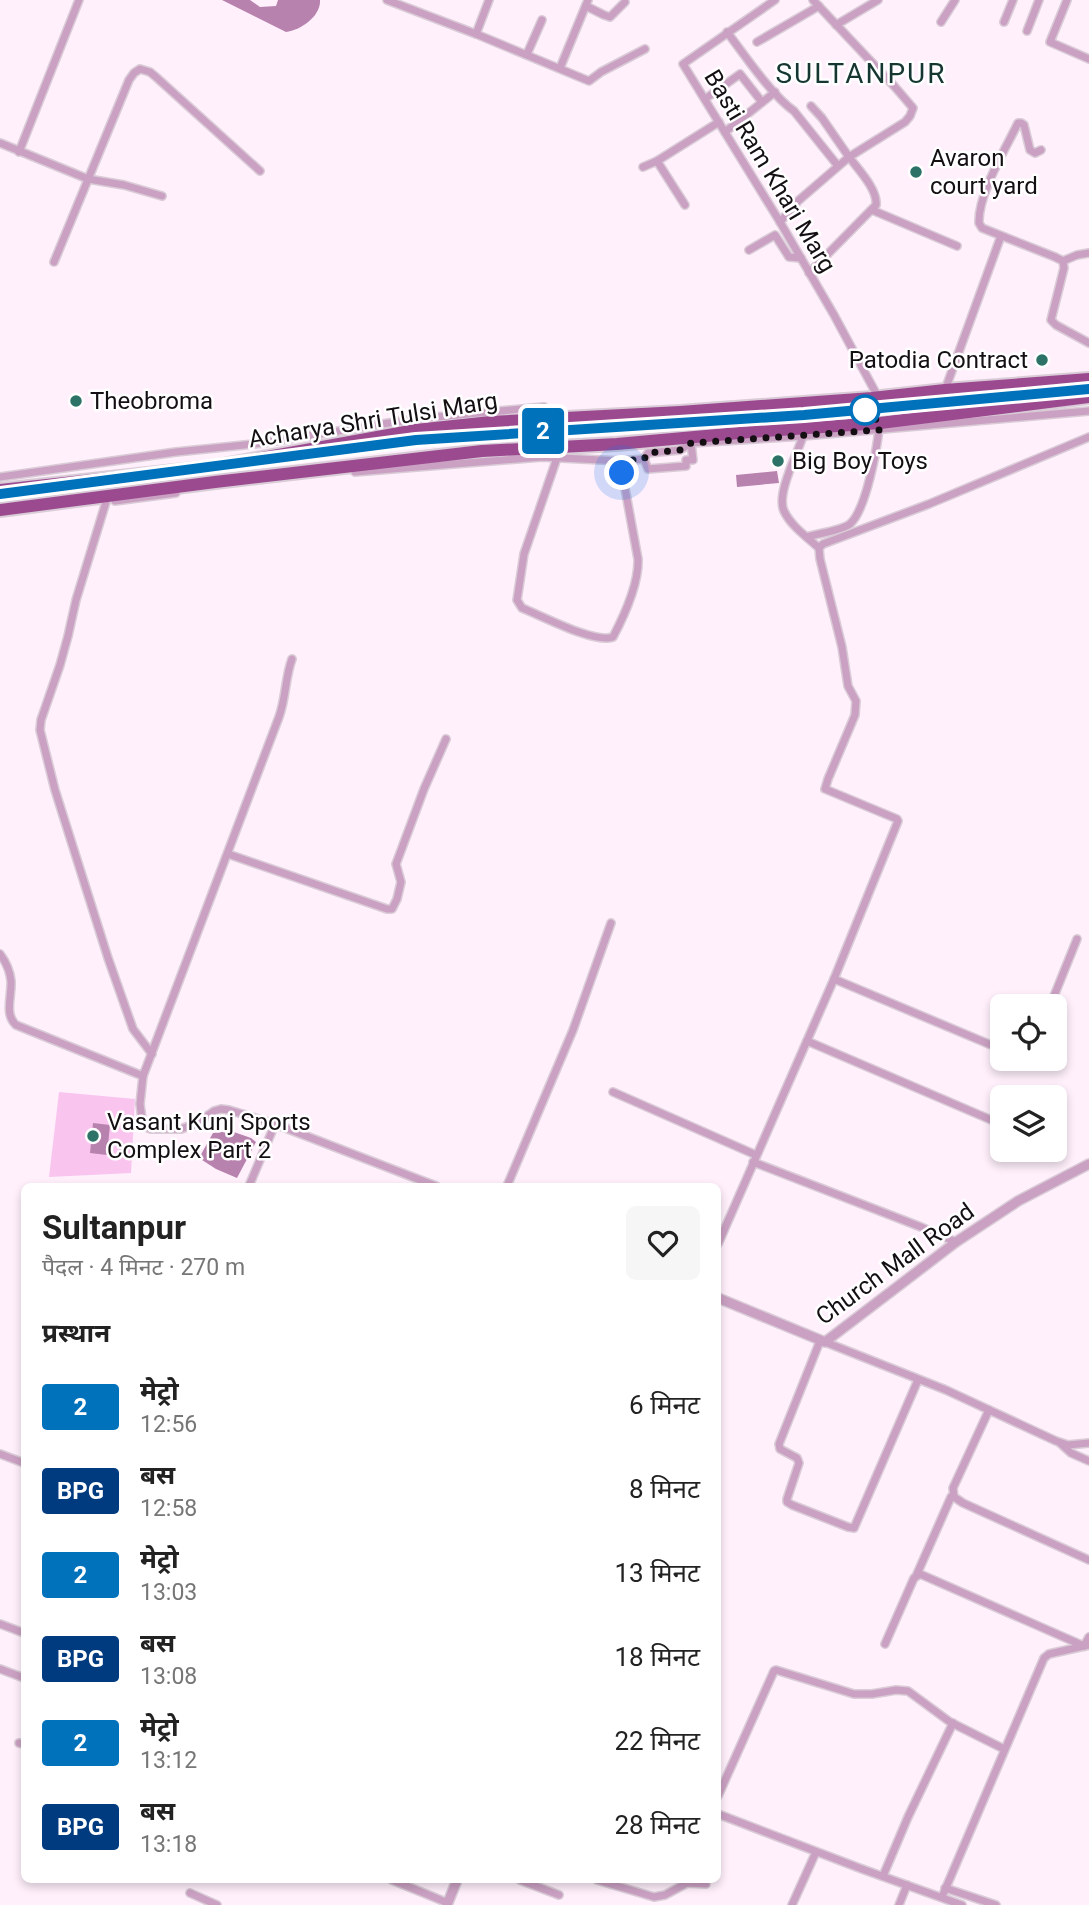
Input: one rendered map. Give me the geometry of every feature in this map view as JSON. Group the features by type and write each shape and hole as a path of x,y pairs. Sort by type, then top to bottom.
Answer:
{"highway":[{"name":"Acharya Shri Tulsi Marg","path":"0,490 212,467 416,430 491,422 748,407 1089,379"},
{"name":"Acharya Shri Tulsi Marg","path":"0,512 215,482 482,451 617,444 750,432 880,426 1089,397"},
{"path":"748,407 750,432"}],"street":[{"path":"19,152 79,0"},
{"path":"387,0 589,81 645,49"},
{"path":"476,34 489,0"},
{"name":"Basti Ram Khari Marg","path":"775,0 683,64 780,222 878,397"},
{"path":"836,25 878,0"},
{"path":"941,22 955,0"},
{"path":"1004,22 1013,0"},
{"path":"1027,31 1039,0"},
{"path":"1067,0 1050,42 1089,59"},
{"path":"561,68 587,3 610,17 625,2"},
{"path":"757,42 816,3 913,108 905,122 849,157 798,201 780,222"},
{"path":"527,54 542,20"},
{"path":"727,32 838,166"},
{"path":"54,262 129,80 140,69 156,77 260,172"},
{"path":"705,99 740,74 762,102"},
{"path":"725,132 775,92"},
{"path":"809,273 872,210 877,196 811,106"},
{"path":"643,167 719,122"},
{"path":"1041,150 1035,153 1030,150 1024,125 1018,123 986,190 978,217 979,223 982,228 1063,261 1089,253"},
{"path":"0,143 88,179 124,185 162,196"},
{"path":"657,161 685,205"},
{"path":"872,210 957,246"},
{"path":"749,250 775,235 789,257 801,258"},
{"path":"945,390 1001,236"},
{"path":"1063,261 1064,268 1051,320 1056,326 1089,343"},
{"path":"0,477 176,452 263,443 414,419 544,407"},
{"path":"644,459 648,453 680,450 691,443 1089,411"},
{"path":"807,537 847,526 855,518 876,458 880,426"},
{"path":"721,1237 834,979 898,820 825,789 857,705 848,686 842,647 819,548 786,514 782,502 803,436"},
{"path":"819,548 823,544 1089,436"},
{"path":"644,459 648,469 686,467 686,460 693,460 691,443"},
{"path":"0,512 137,499 263,480 478,461 542,457 620,461 644,459"},
{"path":"557,458 524,554 517,600 523,608 551,621 607,639 613,637 618,627 636,581 638,563 620,461"},
{"path":"106,502 75,600 68,636 40,730 55,790 108,958 133,1029 152,1054"},
{"path":"292,659 284,705 143,1076 140,1104 142,1119 146,1127 151,1129 181,1129 197,1123 214,1111 229,1110 275,1124 428,1183"},
{"path":"228,854 392,909 401,882 396,864 446,739"},
{"path":"508,1183 573,1030 611,923"},
{"path":"1056,994 1077,939"},
{"path":"0,954 9,972 9,1014 13,1022 143,1076"},
{"path":"834,979 990,1044"},
{"path":"807,1041 990,1119"},
{"path":"612,1091 755,1158 956,1242"},
{"path":"250,1183 275,1124"},
{"name":"Church Mall Road","path":"721,1299 822,1341 956,1242 1018,1200 1089,1164"},
{"path":"918,1380 854,1528 787,1502 799,1463 797,1458 780,1449 779,1444 822,1341 946,1390 1059,1442 1072,1445 1089,1443"},
{"path":"989,1409 953,1489 954,1497 1089,1560"},
{"path":"1059,1442 1071,1453 1089,1461"},
{"path":"0,1454 21,1462"},
{"path":"885,1644 951,1497"},
{"path":"918,1574 924,1574 1087,1646"},
{"path":"0,1624 21,1632"},
{"path":"1087,1646 1089,1637"},
{"path":"942,1897 1044,1658 1049,1654 1087,1646"},
{"path":"0,1669 21,1677"},
{"path":"721,1789 775,1670 854,1694 908,1691 953,1723 1004,1749"},
{"path":"883,1877 953,1723"},
{"path":"721,1815 962,1905"},
{"path":"792,1905 816,1852"},
{"path":"399,1883 447,1904 456,1883"},
{"path":"528,1883 559,1895"},
{"path":"607,1883 654,1897 665,1895 687,1883 706,1884"},
{"path":"899,1905 907,1885"},
{"path":"945,1888 996,1905"},
{"path":"190,1893 217,1905"}],"shaded area":[{"path":"222,0 250,0 260,7 276,6 278,0 320,0 314,17 298,28 286,32"},
{"path":"777,471 779,483 737,487 736,475"},
{"name":"Vasant Kunj Sports Complex Part 2","path":"59,1092 135,1099 131,1173 49,1177"},
{"path":"93,1123 110,1125 107,1155 90,1153"},
{"path":"231,1131 256,1142 237,1178 199,1158 213,1133"}],"railway":[{"path":"0,495 416,441 804,415 1089,389"}],"metro line":[{"name":"2","path":"0,494 416,440 804,415 1089,389"}],"place":[{"name":"Avaron court yard","path":"916,172"},
{"name":"Patodia Contract","path":"1042,360"},
{"name":"Theobroma","path":"76,401"},
{"name":"Big Boy Toys","path":"778,461"},
{"name":"Vasant Kunj Sports Complex Part 2","path":"93,1136"}],"district":[{"name":"SULTANPUR","path":"861,73"}],"route":[{"path":"622,473 620,461 644,459 648,453 680,450 691,443 879,430 880,423 865,410"}]}
